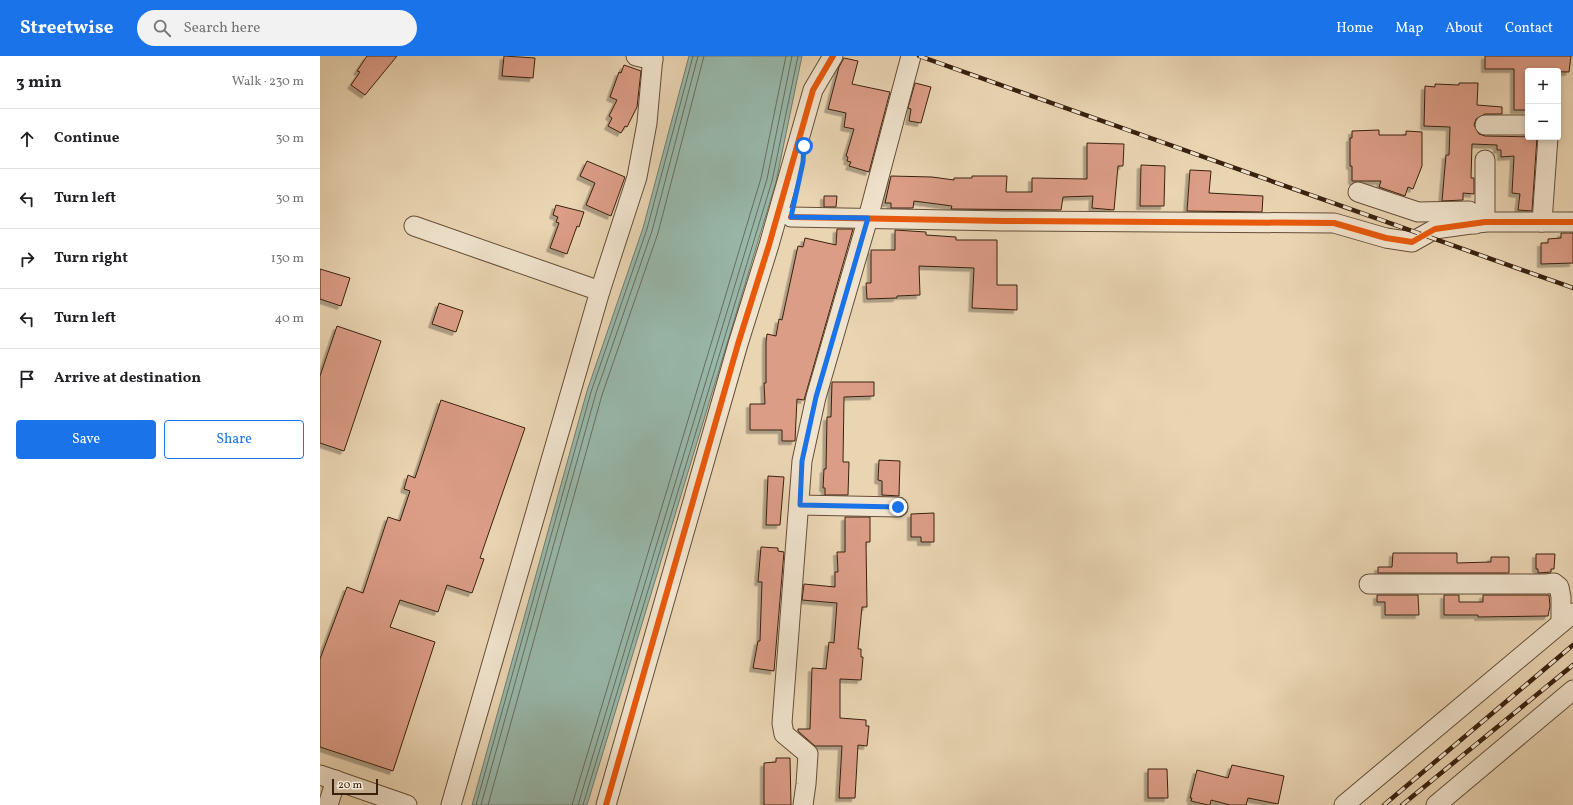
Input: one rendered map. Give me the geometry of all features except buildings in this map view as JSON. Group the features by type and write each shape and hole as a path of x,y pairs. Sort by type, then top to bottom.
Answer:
{"street":[{"path":"606,805 738,344 770,245 813,90 833,56"},
{"path":"803,805 808,754 784,734 782,723 800,505 802,461 816,397 868,218 911,56"},
{"path":"451,805 600,291 636,177 647,123 647,57"},
{"path":"1485,124 1525,125"},
{"path":"738,344 769,288 791,217 803,162 804,146 799,139"},
{"path":"1542,222 1548,140"},
{"path":"1480,223 1485,160"},
{"path":"1358,192 1418,212 1469,211 1480,223"},
{"path":"791,217 1003,221 1334,223 1386,238 1412,242 1436,229 1480,223 1573,222"},
{"path":"414,226 600,291"},
{"path":"800,505 898,507"},
{"path":"1344,805 1567,618 1559,587 1554,583 1369,584"},
{"path":"1436,805 1573,690"},
{"path":"328,805 328,777 407,805"}],"water":[{"path":"689,56 802,56 776,182 587,805 472,805 587,391 643,228"}],"railway":[{"path":"919,56 1573,288"},
{"path":"1384,805 1573,645"},
{"path":"1402,805 1573,665"}],"cycle path":[{"path":"606,805 738,344 769,245 813,90 833,56"},
{"path":"791,217 1003,221 1334,223 1386,238 1412,242 1435,229 1485,222 1573,222"}],"route":[{"path":"804,146 803,162 791,217 868,218 816,397 802,461 800,505 898,507"}]}
